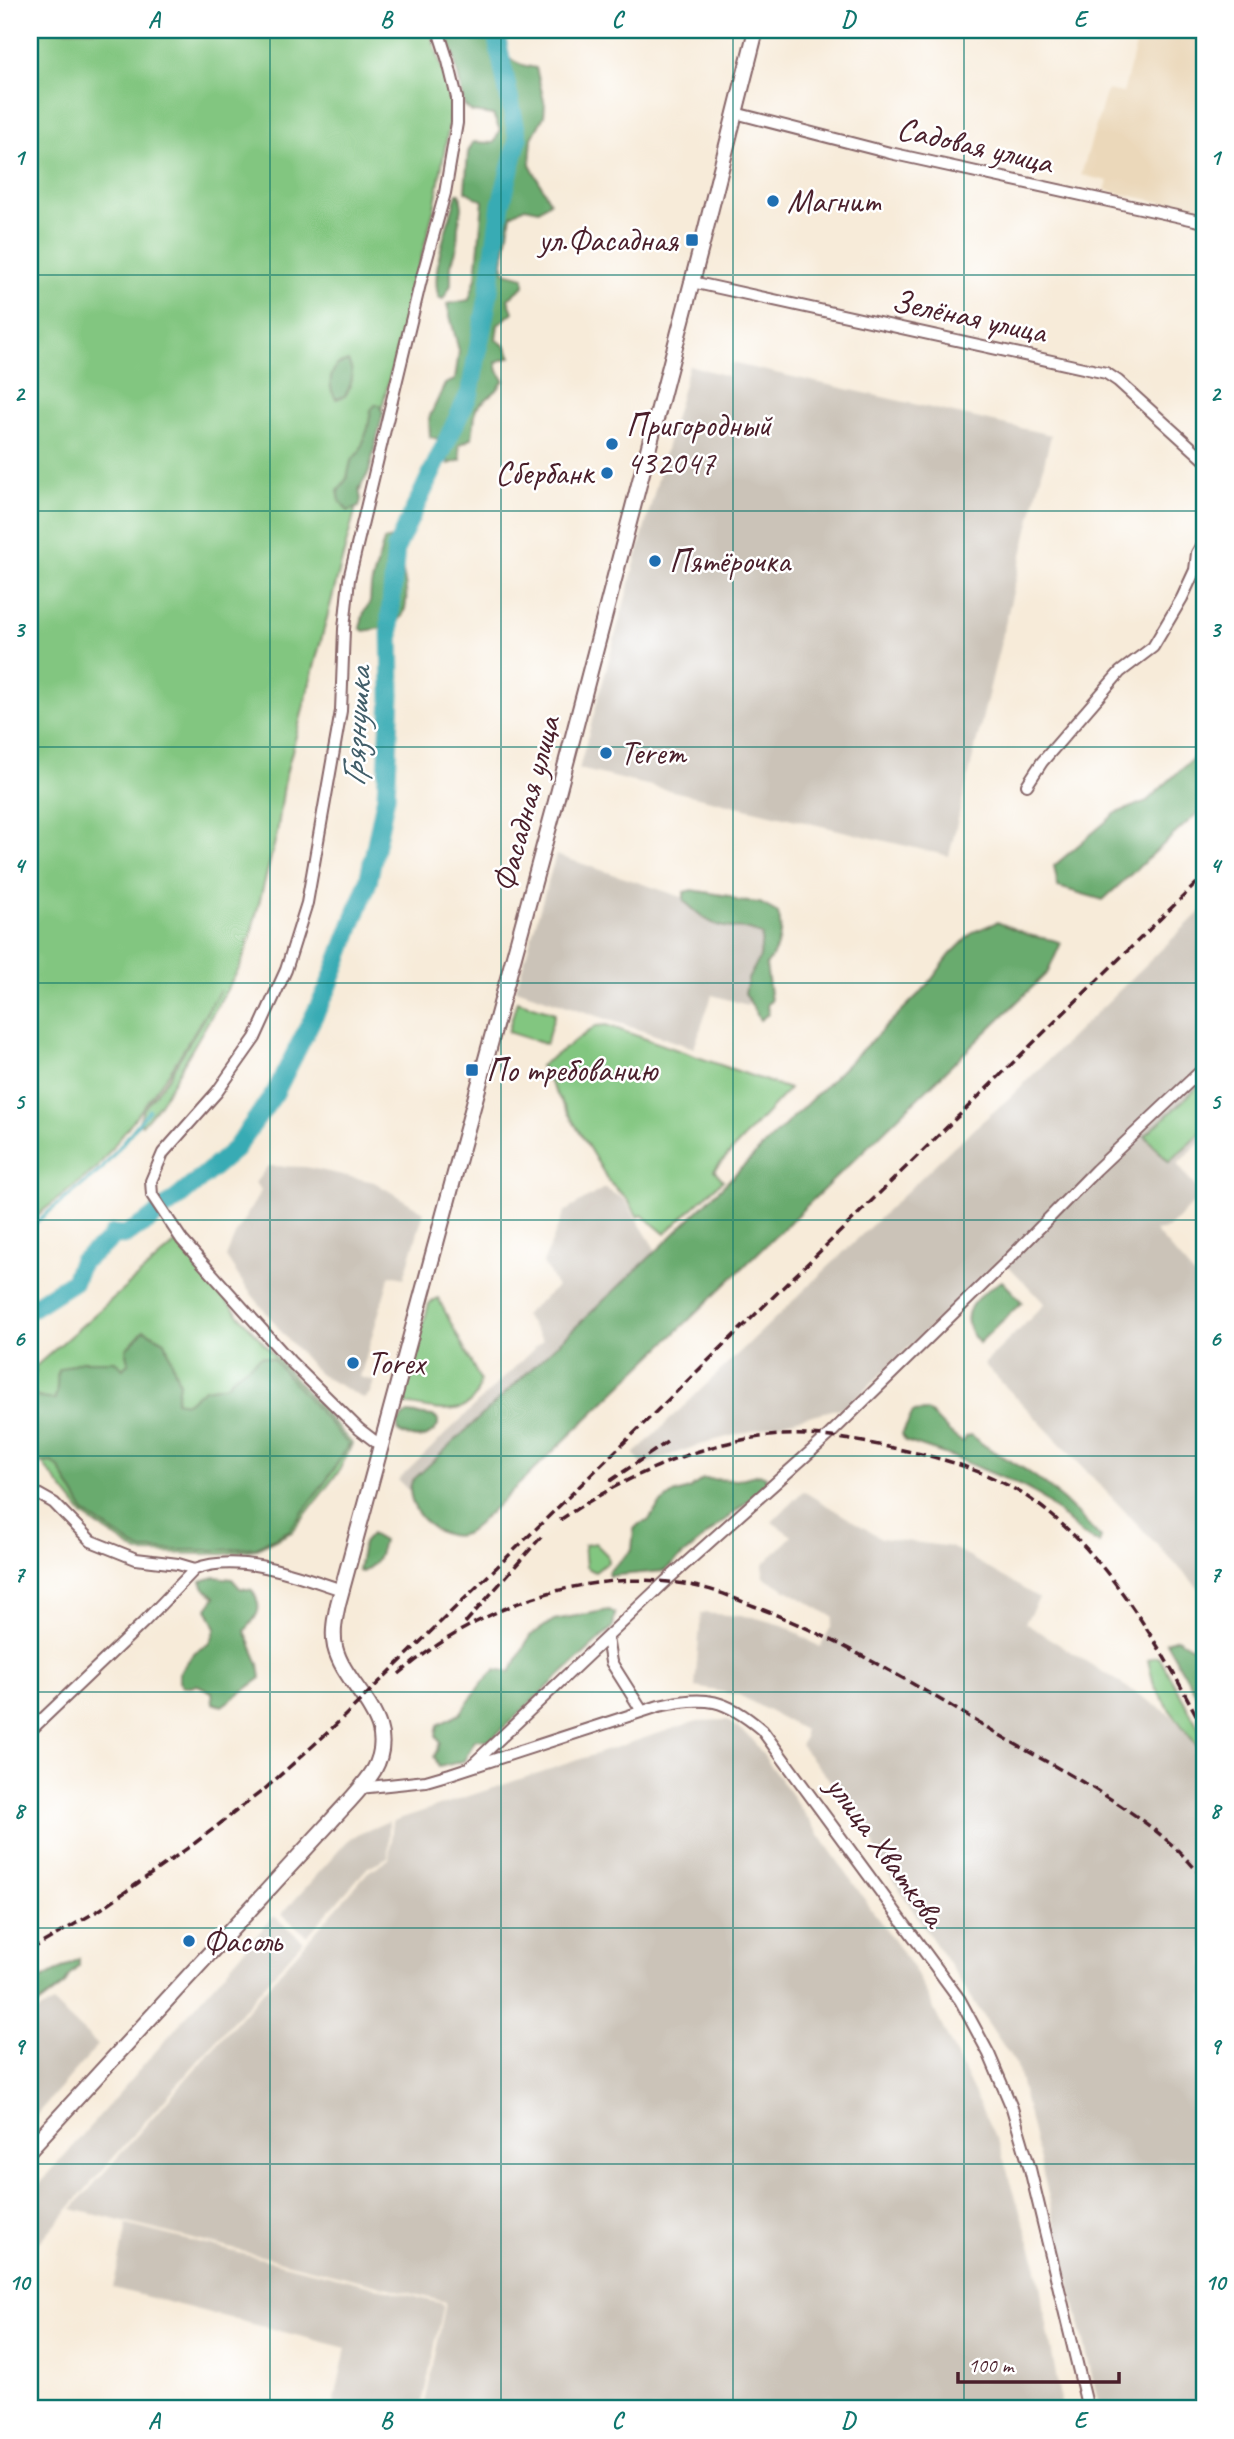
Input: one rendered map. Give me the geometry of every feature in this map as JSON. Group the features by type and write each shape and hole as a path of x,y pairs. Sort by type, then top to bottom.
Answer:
{"main road":[{"name":"Фасадная улица","path":"30,2149 332,1820 373,1771 378,1758 380,1732 369,1702 343,1668 335,1647 334,1626 555,805 755,30"}],"street":[{"path":"381,1446 359,1429 290,1361 182,1240 152,1195 151,1181 163,1153 216,1092 255,1038 286,970 307,903 341,711 349,579 420,284 445,193 457,123 457,98 438,30"},
{"name":"Садовая улица","path":"735,113 890,153 1204,222"},
{"name":"Зелёная улица","path":"692,282 1106,373 1204,459"},
{"path":"1027,785 1042,762 1121,672 1153,647 1182,598 1195,570 1197,553 1204,541"},
{"path":"469,1768 828,1436 997,1272 1096,1170 1204,1069"},
{"path":"30,1496 38,1494 54,1503 92,1541 136,1559 195,1569"},
{"path":"30,1731 143,1623 195,1569 206,1564 230,1563 283,1570 342,1590"},
{"path":"607,1638 611,1662 642,1711"},
{"name":"улица Хваткова","path":"360,1788 426,1781 642,1711 690,1700 715,1702 736,1710 762,1730 960,2000 989,2054 1012,2108 1046,2230 1088,2409"}],"shaded area":[{"path":"1140,30 1179,30 1204,36 1204,212 1105,190 1108,181 1081,175 1107,90 1123,93"},
{"path":"731,363 1051,435 949,856 579,769 689,365 727,376"},
{"path":"556,855 682,897 769,939 747,1005 712,995 694,1048 516,989"},
{"path":"1204,908 1204,1139 1177,1164 1202,1195 1167,1229 1155,1231 1204,1287 1204,1594 984,1364 1045,1304 1001,1258 848,1406 708,1442 642,1465 634,1454 954,1146 1008,1099"},
{"path":"268,1166 306,1167 374,1182 424,1212 404,1278 390,1275 360,1377 374,1381 370,1393 364,1399 319,1374 245,1286 226,1257 235,1235 261,1191 255,1183"},
{"path":"604,1188 625,1200 663,1262 415,1497 398,1480 543,1340 524,1315 557,1287 543,1263 564,1212"},
{"path":"803,1491 881,1538 952,1547 1039,1598 1025,1623 1171,1715 1204,1753 1204,2409 1100,2409 1017,2066 878,1858 868,1825 800,1745 804,1739 804,1730 739,1695 695,1687 701,1613 753,1617 785,1626 820,1647 831,1627 833,1617 764,1577 763,1565 792,1536 772,1522"},
{"path":"728,1720 752,1739 917,1974 999,2145 1035,2258 1062,2409 424,2409 446,2302 72,2209 368,1872 389,1859 393,1821 687,1724"},
{"path":"389,1821 388,1857 368,1867 307,1936 282,1914 350,1838"},
{"path":"274,1916 303,1941 30,2253 30,2195"},
{"path":"53,2003 98,2045 30,2122 30,2015"},
{"path":"127,2225 444,2304 421,2409 333,2409 346,2348 113,2288"}],"green space":[{"path":"30,30 430,30 452,109 434,209 285,778 277,834 240,967 160,1104 142,1125 139,1121 143,1110 169,1077 220,990 171,1070 97,1168 30,1221"},
{"path":"444,30 497,30 505,52 513,61 536,68 545,105 544,116 532,138 530,164 550,202 539,210 525,207 511,215 503,263 505,272 524,277 524,286 508,299 513,312 498,325 496,339 506,347 511,357 496,362 504,380 497,390 476,408 472,438 459,445 461,460 449,464 443,440 430,437 429,418 445,384 455,380 459,351 447,304 469,300 476,277 483,201 465,191 468,152 473,142 494,143 500,130 493,115 472,112 464,105 454,56"},
{"path":"457,193 460,193 462,208 457,248 451,265 451,285 443,299 439,298 437,287 438,260"},
{"path":"348,361 352,374 351,383 345,396 336,399 330,382 332,373 337,365"},
{"path":"375,405 381,405 383,413 369,472 359,489 359,507 348,511 340,501 338,491 347,478 351,461 360,451 371,410"},
{"path":"393,538 405,582 406,606 393,625 364,631 360,628 370,602 371,586 384,540"},
{"path":"1204,748 1204,807 1103,900 1058,887 1054,866 1116,813 1147,801"},
{"path":"692,890 729,896 738,901 760,903 778,913 779,940 766,965 771,1001 767,1004 768,1014 760,1020 745,993 748,979 760,957 762,936 751,930 723,927 708,921 684,901 684,892"},
{"path":"997,922 1029,935 1061,943 1048,972 477,1525 466,1533 454,1536 434,1529 425,1521 412,1502 412,1481 668,1240 926,987 950,955 973,932"},
{"path":"517,1001 555,1013 546,1044 508,1032"},
{"path":"606,1025 789,1089 714,1170 723,1180 665,1234 642,1215 638,1217 627,1199 610,1183 540,1066 596,1026"},
{"path":"1204,1081 1204,1130 1169,1162 1145,1136"},
{"path":"176,1243 352,1444 339,1471 292,1532 257,1549 224,1554 138,1553 84,1516 30,1448 30,1368 37,1365"},
{"path":"1002,1281 1022,1302 979,1343 971,1333 968,1315 983,1293"},
{"path":"438,1298 480,1380 477,1393 471,1402 452,1410 405,1404 408,1376 429,1304"},
{"path":"144,1330 165,1341 179,1383 176,1401 186,1403 205,1389 227,1385 233,1377 262,1356 273,1359 349,1445 289,1531 256,1547 223,1550 140,1550 85,1513 59,1468 52,1462 38,1464 30,1455 30,1387 37,1397 54,1400 58,1370 81,1361 115,1361 123,1369 129,1362 126,1349"},
{"path":"30,1358 36,1371 30,1387"},
{"path":"927,1411 958,1439 963,1442 971,1435 1037,1478 1066,1502 1101,1538 1099,1543 1083,1535 1040,1496 1020,1485 953,1457 905,1441 902,1434 913,1412"},
{"path":"408,1413 433,1416 438,1420 438,1426 425,1437 405,1435 399,1432 398,1425"},
{"path":"759,1474 766,1477 762,1489 664,1571 609,1576 608,1572 632,1550 634,1529 648,1521 660,1504 673,1494 689,1489 703,1479 737,1480"},
{"path":"371,1534 383,1541 377,1560 362,1572 358,1571 363,1543"},
{"path":"595,1543 607,1555 608,1562 595,1572 586,1567 584,1545"},
{"path":"215,1577 232,1579 240,1588 252,1590 258,1602 258,1612 245,1631 259,1664 261,1678 222,1706 213,1703 212,1692 198,1685 183,1687 179,1682 179,1673 195,1652 210,1643 216,1628 207,1608 215,1597 204,1588 201,1581"},
{"path":"609,1610 615,1613 613,1627 489,1741 475,1740 464,1761 439,1767 434,1757 440,1743 436,1735 438,1725 460,1714 481,1684 496,1669 510,1672 530,1636 554,1620"},
{"path":"1177,1638 1204,1654 1204,1708 1166,1642"},
{"path":"1159,1657 1204,1737 1204,1755 1154,1685 1148,1660"},
{"path":"79,1959 79,1966 69,1975 65,1984 30,2011 30,1985"}],"waterway":[{"name":"Грязнушка","path":"30,1309 74,1281 81,1262 109,1241 113,1234 125,1235 148,1221 235,1149 275,1093 328,988 368,882 386,796 391,696 390,616 396,548 470,392 488,297 501,204 518,139 495,30"},
{"path":"30,1227 102,1169 149,1110"}],"railway":[{"path":"30,1950 101,1909 195,1843 266,1788 326,1734 1204,876"},
{"path":"560,1520 584,1504 665,1463 723,1444 752,1438 781,1435 829,1437 876,1444 966,1467 1022,1493 1078,1539 1120,1589 1139,1617 1204,1730"},
{"path":"610,1481 667,1442"},
{"path":"465,1623 542,1536"},
{"path":"399,1674 466,1627 503,1609 542,1595 581,1585 622,1581 663,1581 704,1588 817,1633 909,1682 1081,1781 1136,1816 1161,1836 1204,1880"}],"place":[{"name":"Магнит","path":"773,201"},
{"name":"ул.Фасадная","path":"692,240"},
{"name":"Пригородный 432047","path":"612,444"},
{"name":"Сбербанк","path":"607,473"},
{"name":"Пятёрочка","path":"655,561"},
{"name":"Terem","path":"606,753"},
{"name":"По требованию","path":"472,1070"},
{"name":"Torex","path":"353,1363"},
{"name":"Фасоль","path":"189,1941"}]}
